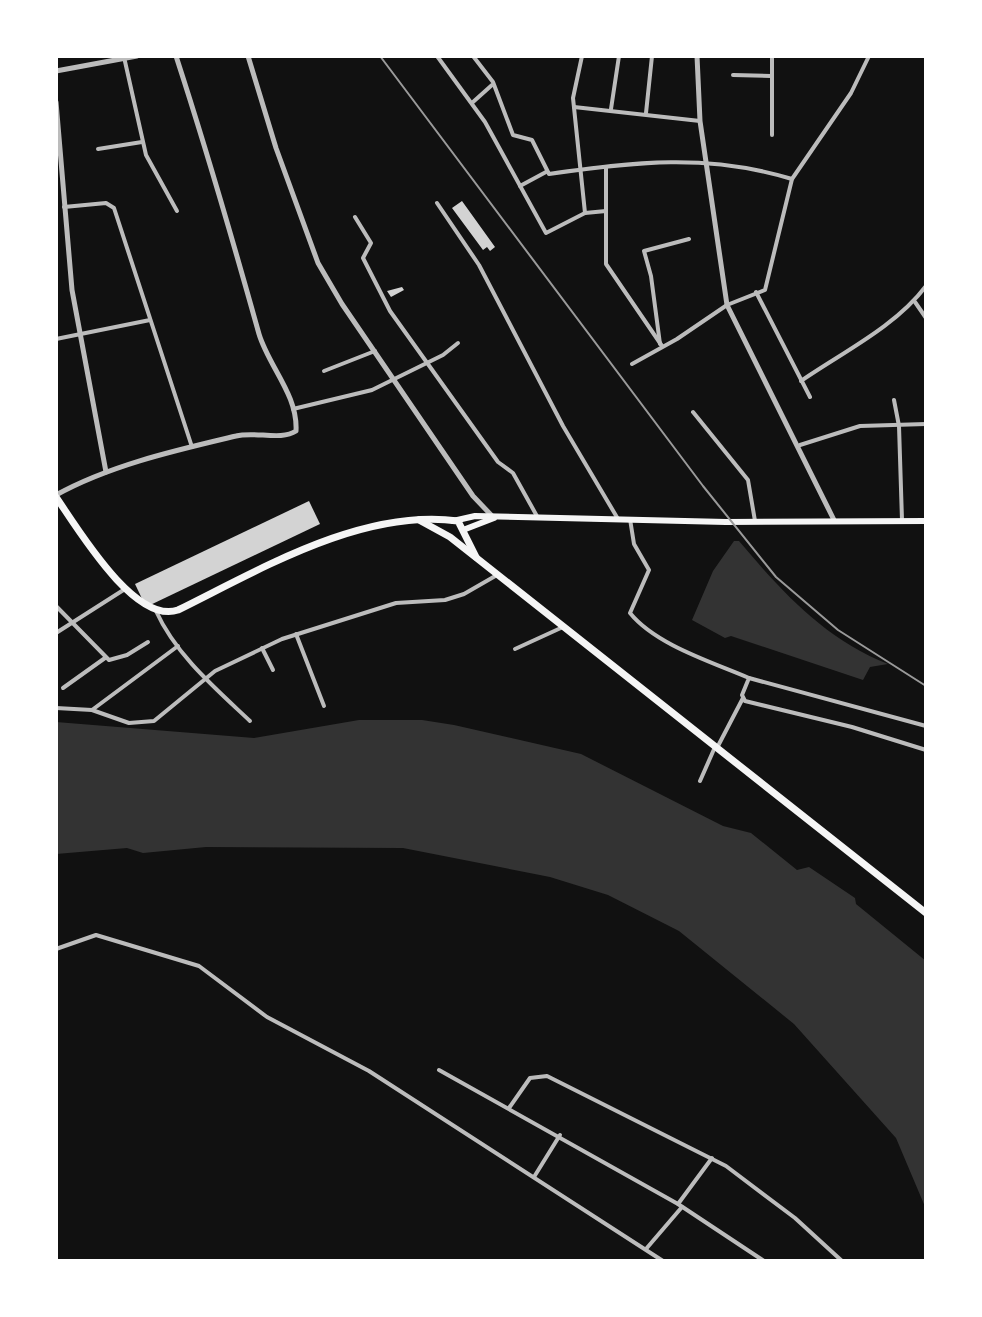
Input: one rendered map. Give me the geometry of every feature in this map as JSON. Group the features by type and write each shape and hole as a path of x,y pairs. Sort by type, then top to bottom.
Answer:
{"highway":[{"path":"56,496 126,588 144,606 156,611 170,613 178,610 316,544 419,520 460,523 477,559"},
{"path":"419,520 450,537 926,913"},
{"path":"450,537 446,527 453,521"},
{"path":"450,537 458,537 463,530"}],"main road":[{"path":"453,521 475,516 926,521"},
{"path":"463,530 494,518"}],"street":[{"path":"56,71 137,56"},
{"path":"56,496 106,472 192,447 239,435 293,434 296,422 293,409 259,333 216,175 176,56"},
{"path":"248,56 314,254 473,496 494,518"},
{"path":"437,56 473,102 547,234 585,213 606,211"},
{"path":"473,56 493,84 513,135 532,140 547,172"},
{"path":"582,56 574,107 585,213"},
{"path":"611,109 619,56"},
{"path":"646,114 652,56"},
{"path":"697,56 700,121 727,305 800,445 834,520"},
{"path":"772,56 772,135"},
{"path":"632,364 727,305 765,288 792,179 851,93 869,56"},
{"path":"124,57 142,142 153,172 177,211"},
{"path":"733,75 771,76"},
{"path":"473,102 493,84"},
{"path":"56,102 59,169 79,334 106,472"},
{"path":"574,107 700,121"},
{"path":"98,149 142,142"},
{"path":"520,186 547,172 551,174 670,159 752,169 792,179"},
{"path":"606,167 606,264 661,345"},
{"path":"437,203 479,265 563,426 618,519"},
{"path":"64,207 111,204 192,447"},
{"path":"355,217 371,243 362,255 365,264 390,311 428,360 498,462 513,473 538,518"},
{"path":"661,345 651,271 644,251 689,239"},
{"path":"801,381 915,302 926,286"},
{"path":"756,292 810,397"},
{"path":"915,302 926,318"},
{"path":"56,339 150,320"},
{"path":"293,409 372,390 443,355 458,343"},
{"path":"324,371 375,351"},
{"path":"894,400 899,426 902,520"},
{"path":"693,412 748,480 755,521"},
{"path":"800,445 860,426 926,424"},
{"path":"630,519 634,544 649,570 630,613 668,641 749,678 926,726"},
{"path":"56,708 92,710 129,723 154,721 215,671 262,648 296,634 396,603 445,600 464,594 497,575"},
{"path":"56,633 126,588"},
{"path":"56,606 105,658 127,655 148,642"},
{"path":"156,611 178,646 207,680 250,721"},
{"path":"515,649 563,627"},
{"path":"296,634 324,706"},
{"path":"92,710 178,646"},
{"path":"262,648 273,670"},
{"path":"63,688 105,658"},
{"path":"700,781 743,698 749,678"},
{"path":"743,698 926,750"},
{"path":"56,949 87,935 103,936 199,966 267,1017 369,1071 663,1261"},
{"path":"439,1070 560,1135 680,1205 764,1261"},
{"path":"509,1108 530,1078 547,1076 712,1158 795,1218 842,1261"},
{"path":"534,1177 560,1135"},
{"path":"646,1249 712,1158"}],"shaded area":[{"path":"734,541 739,541 788,596 825,628 865,654 888,664 870,667 863,680 731,636 725,638 692,620 713,571"},
{"path":"359,720 422,720 581,754 723,826 751,833 797,870 809,867 855,898 856,904 926,961 926,1209 896,1138 794,1024 679,931 608,895 550,877 403,848 206,847 143,853 127,848 56,854 56,722 254,738"}],"building":[{"path":"462,201 495,247 490,251 487,247 483,250 452,208"},
{"path":"402,287 404,290 391,297 387,291"},
{"path":"309,501 320,524 146,607 135,584"}],"railway":[{"path":"380,56 703,486 776,577 838,630 926,686"}]}
